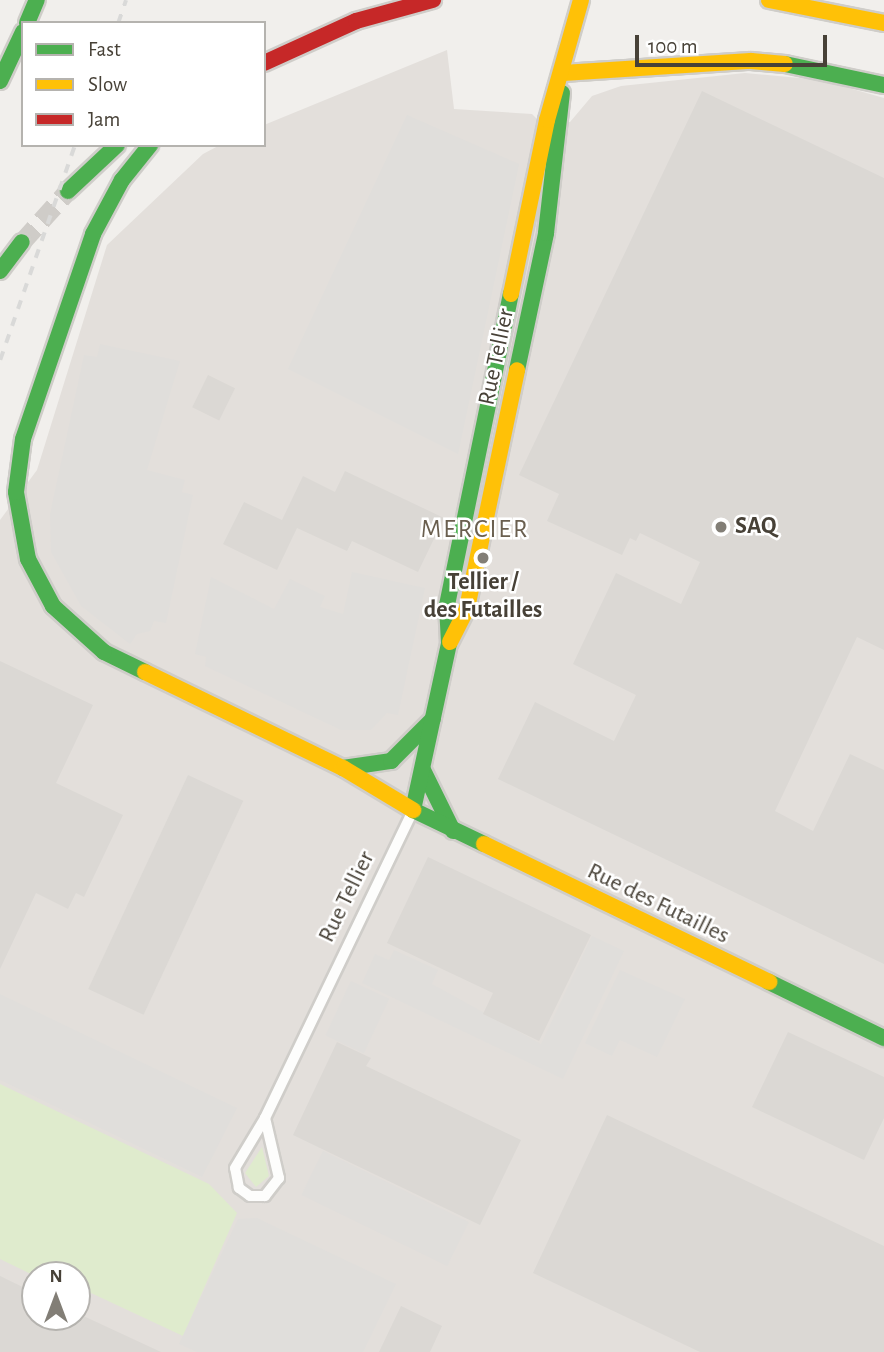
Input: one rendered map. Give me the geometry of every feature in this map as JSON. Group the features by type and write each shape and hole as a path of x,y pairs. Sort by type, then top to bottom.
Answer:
{"main road":[{"path":"28,21 37,0"},
{"path":"266,50 340,20 415,0"},
{"path":"266,62 346,25 433,0"},
{"name":"Rue Tellier","path":"413,810 449,643 447,605 547,120 563,73 581,0"},
{"path":"769,0 884,23"},
{"path":"0,81 21,36"},
{"path":"563,73 751,61 814,66 884,85"},
{"path":"68,191 115,147"},
{"name":"Rue des Futailles","path":"148,147 122,180 93,234 23,439 16,492 28,559 53,606 104,652 343,768 453,831 884,1038"},
{"path":"0,271 22,242"},
{"path":"343,768 391,761 433,719"},
{"path":"423,770 453,831"}],"street":[{"name":"Rue Tellier","path":"265,1118 279,1178 265,1196 250,1196 239,1188 235,1168 265,1118 413,810"}],"shaded area":[{"path":"447,50 454,109 532,114 538,120 570,122 592,96 621,86 745,73 821,80 884,98 884,1352 0,1352 0,520 37,470 107,245 203,154 216,147 266,147 266,124"},
{"path":"407,115 519,164 458,454 288,369"},
{"path":"100,344 180,361 147,470 185,480 182,492 193,495 166,623 154,621 150,631 137,634 130,644 81,606 51,552 50,514 84,355 97,357"},
{"path":"352,572 425,588 398,715 387,713 371,730 341,730 205,666 206,657 195,654 211,577 274,609 290,579 325,596 320,607 343,614"},
{"path":"592,936 624,951 563,1079 362,983 375,954 389,960 394,950 438,970 432,984 541,1044"},
{"path":"620,970 685,999 657,1057 620,1040 612,1056 585,1043"},
{"path":"351,981 389,999 364,1053 326,1035"},
{"path":"0,994 237,1108 202,1177 0,1080"},
{"path":"323,1151 469,1222 447,1266 302,1195"},
{"path":"257,1218 396,1284 363,1352 197,1352 179,1344 238,1219"}],"green space":[{"path":"0,1084 209,1184 237,1213 183,1336 91,1293 91,1261 21,1261 21,1269 0,1259"},
{"path":"262,1147 269,1176 256,1187 245,1173"}],"building":[{"name":"SAQ","path":"702,91 884,178 884,650 857,637 775,811 813,831 850,754 884,770 884,964 498,779 535,702 614,741 636,695 573,664 616,573 681,604 700,562 640,533 636,541 630,538 622,555 547,521 559,494 519,475"},
{"path":"208,375 235,388 219,421 192,407"},
{"path":"345,471 444,518 418,572 352,541 347,551 297,528 277,570 223,544 244,502 282,520 303,476 335,492"},
{"path":"0,661 93,705 56,783 123,815 84,897 76,893 68,909 36,893 0,969"},
{"path":"188,775 243,801 144,1015 88,989"},
{"path":"428,857 591,935 539,1041 483,1014 493,993 387,943"},
{"path":"788,1032 884,1077 884,1118 864,1160 752,1107"},
{"path":"337,1042 371,1058 366,1066 521,1140 480,1225 293,1135"},
{"path":"607,1115 884,1246 884,1352 700,1352 533,1273"},
{"path":"0,1276 21,1286 21,1331 91,1331 91,1320 161,1352 0,1352"},
{"path":"401,1306 442,1326 430,1352 379,1352"}],"tunnel":[{"path":"22,242 68,191"}],"railway":[{"path":"119,21 126,0"},
{"path":"0,360 74,147"}],"traffic: fast":[{"path":"28,21 37,0"},
{"path":"0,81 21,36"},
{"path":"785,64 884,85"},
{"path":"517,370 546,233 562,93"},
{"path":"68,191 115,147"},
{"path":"145,672 104,652 53,606 28,559 16,492 23,439 93,234 122,180 148,147"},
{"path":"0,271 22,242"},
{"path":"484,844 413,810 449,643 447,605 511,294"},
{"path":"343,768 391,761 433,719"},
{"path":"423,770 453,831"},
{"path":"769,982 884,1038"}],"traffic: slow":[{"path":"511,294 547,120 581,0"},
{"path":"769,0 884,23"},
{"path":"563,73 751,61 785,64"},
{"path":"450,642 467,608 517,370"},
{"path":"145,672 343,768 413,810"},
{"path":"484,844 769,982"}],"traffic: jam":[{"path":"266,62 356,21 433,0"}],"place":[{"name":"SAQ","path":"721,527"},
{"name":"Tellier / des Futailles","path":"483,558"}],"district":[{"name":"MERCIER","path":"475,530"}]}
